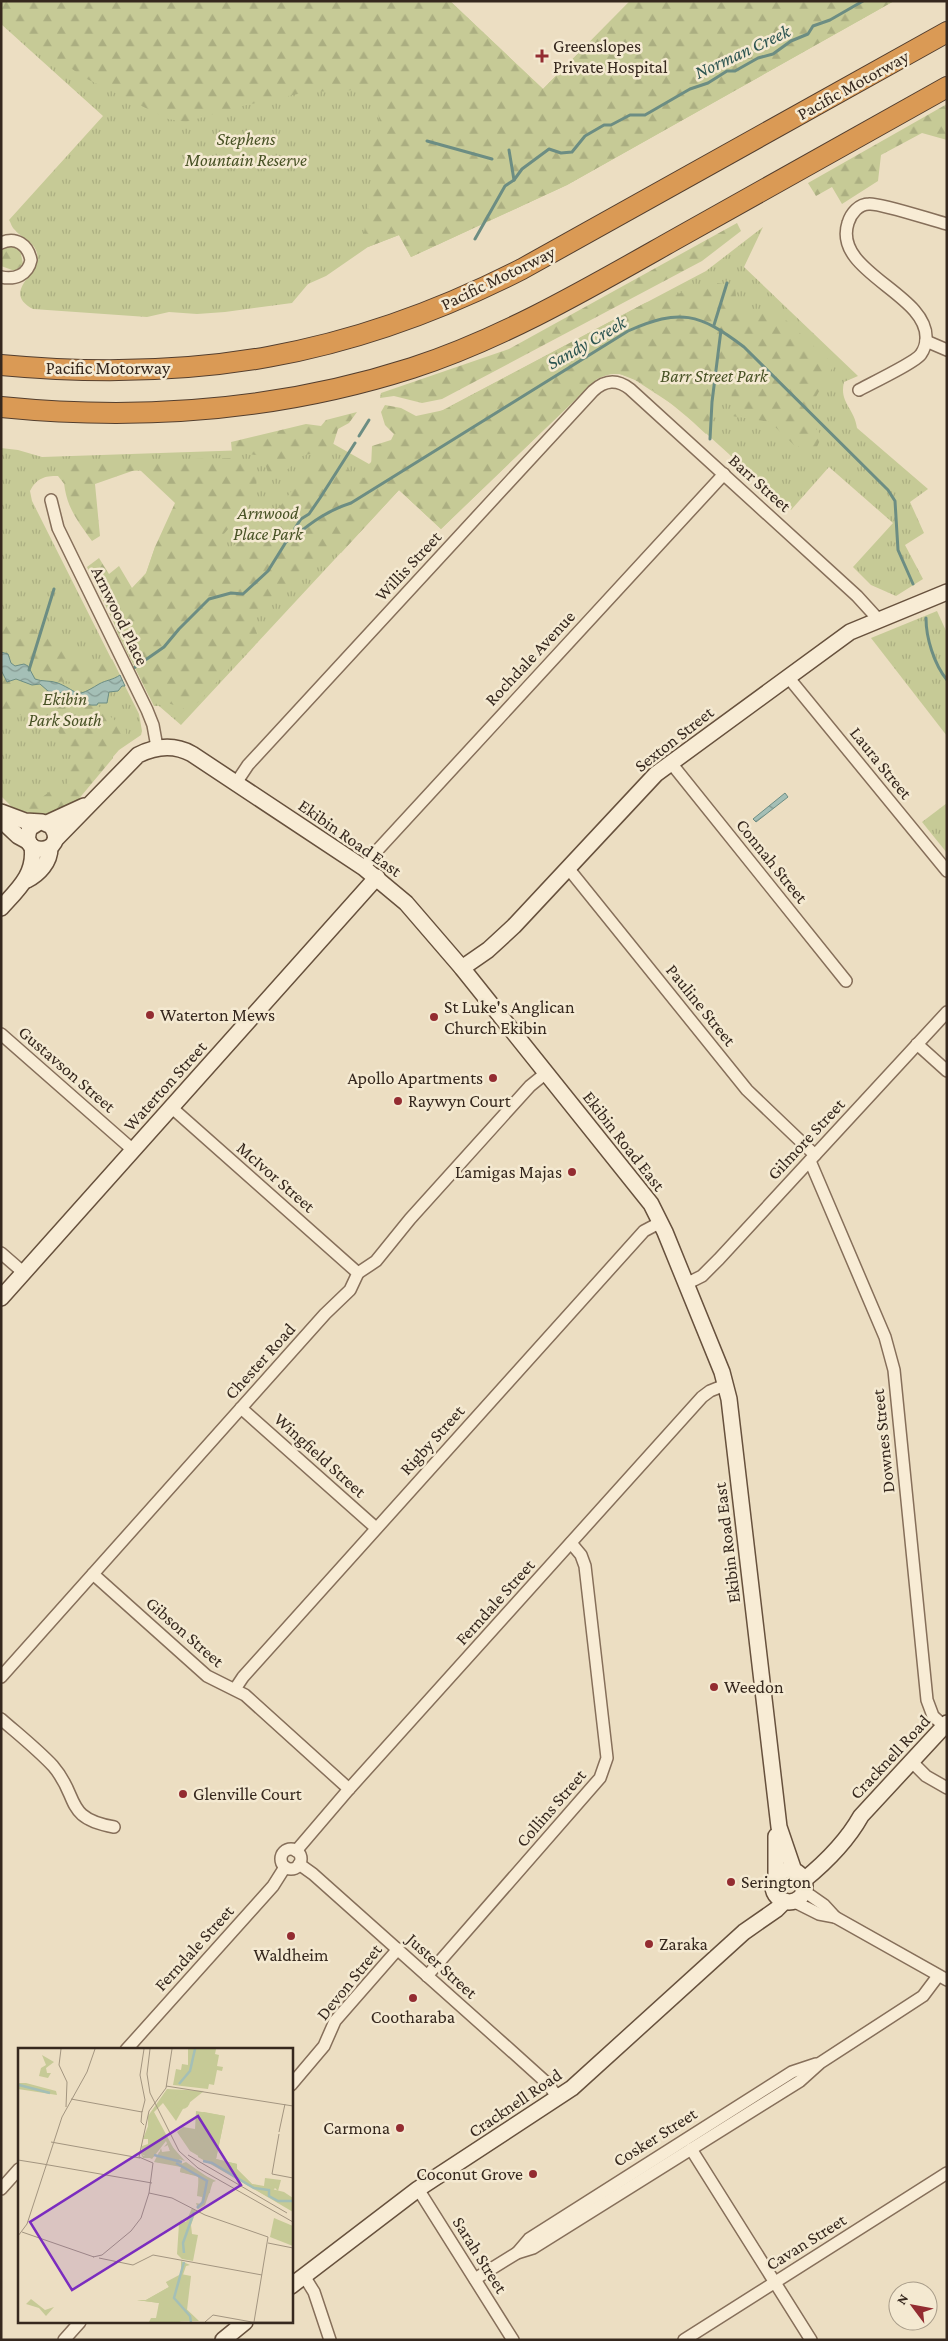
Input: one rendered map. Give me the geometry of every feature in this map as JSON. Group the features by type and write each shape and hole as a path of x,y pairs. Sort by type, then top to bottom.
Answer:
{"highway":[{"name":"Pacific Motorway","path":"1,365 108,372 149,371 227,364 298,352 397,324 450,304 522,269 947,32"},
{"path":"1,408 124,414 230,408 340,388 412,368 480,343 550,308 947,87"}],"street":[{"path":"859,390 921,355 926,340 925,325 916,313 854,255 847,242 846,230 850,217 855,210 870,203 947,224"},
{"path":"1,243 11,240 20,242 29,252 30,260 23,274 17,277 1,277"},
{"path":"926,340 947,350"},
{"name":"Barr Street","path":"614,381 630,389 864,602 878,619"},
{"name":"Willis Street","path":"236,783 248,765 593,391 603,383 614,381"},
{"name":"Rochdale Avenue","path":"364,868 373,855 724,474"},
{"name":"Arnwood Place","path":"51,500 58,528 147,710 153,725 157,747"},
{"name":"Sexton Street","path":"462,968 497,942 568,868 645,783 850,632 947,592"},
{"name":"Laura Street","path":"788,677 947,871"},
{"path":"1,820 40,850 52,844 132,759 157,747"},
{"name":"Ekibin Road East","path":"157,747 187,751 377,877 406,903 462,968 641,1192 660,1222 725,1385 732,1424 779,1828 800,1879"},
{"name":"Connah Street","path":"671,763 846,981"},
{"path":"1,908 25,881 33,862 28,833 33,825 90,804"},
{"path":"1,812 25,821 42,823 54,830 49,857 44,866 34,877 25,881"},
{"name":"Pauline Street","path":"568,868 748,1090 813,1158"},
{"name":"Waterton Street","path":"1,1298 377,877"},
{"name":"Gilmore Street","path":"686,1284 702,1276 947,1012"},
{"name":"Gustavson Street","path":"1,1034 133,1150"},
{"path":"917,1044 947,1071"},
{"name":"Chester Road","path":"1,1677 241,1408 350,1290 358,1274 376,1260 530,1086 546,1073"},
{"name":"McIvor Street","path":"171,1107 358,1274"},
{"name":"Downes Street","path":"813,1158 885,1337 894,1370 928,1706 933,1716 946,1725"},
{"name":"Rigby Street","path":"235,1689 249,1670 644,1231 660,1222"},
{"path":"1,1252 24,1273"},
{"name":"Ferndale Street","path":"296,1850 702,1397 710,1391 725,1385"},
{"name":"Wingfield Street","path":"241,1408 376,1528"},
{"name":"Collins Street","path":"427,1976 600,1778 605,1769 607,1758 585,1566 581,1555 571,1543"},
{"name":"Gibson Street","path":"93,1574 207,1676 235,1689 349,1789"},
{"path":"1,1719 54,1767 81,1814 96,1824 114,1827"},
{"name":"Cracknell Road","path":"800,1879 804,1864 820,1855 847,1826 861,1816 946,1725"},
{"path":"912,1762 926,1776 947,1788"},
{"name":"Ekibin Road East","path":"775,1884 776,1838 779,1828"},
{"path":"290,1849 296,1850 300,1855 299,1864 291,1869 285,1867 281,1858 284,1852 290,1849"},
{"name":"Juster Street","path":"299,1864 313,1874 398,1949 544,2081 558,2098"},
{"name":"Ferndale Street","path":"128,2048 273,1886 285,1867"},
{"path":"835,1917 819,1914 776,1895 775,1884 784,1871 800,1879 835,1917 942,1978"},
{"path":"789,1901 802,1896 800,1879"},
{"name":"Cracknell Road","path":"744,1932 775,1884"},
{"name":"Cracknell Road","path":"292,2285 418,2189 558,2098 593,2070 744,1932 789,1901"},
{"name":"Devon Street","path":"292,2084 324,2046 335,2021 398,1949"},
{"name":"Cosker Street","path":"475,2279 517,2253 533,2248 800,2081 820,2063 923,1996 942,1978"},
{"name":"Cosker Street","path":"517,2253 529,2239 701,2129 792,2072 820,2063"},
{"path":"691,2149 812,2340"},
{"path":"1,2188 18,2170"},
{"name":"Cavan Street","path":"684,2340 947,2173"},
{"name":"Sarah Street","path":"418,2189 513,2340"},
{"path":"304,2276 314,2292 330,2340"},
{"path":"64,2340 78,2324"},
{"path":"223,2340 243,2324"}],"green space":[{"name":"Stephens Mountain Reserve","path":"1,1 450,1 543,89 630,1 894,1 567,185 411,257 399,235 368,247 326,276 308,284 292,303 225,312 197,314 169,312 147,317 33,309 20,296 24,282 37,261 37,253 33,245 14,229 9,220 103,116 1,24"},
{"path":"1,1 450,1 543,89 630,1 894,1 567,185 411,257 399,235 368,247 364,233 371,188 373,145 380,124 378,112 358,90 307,92 237,107 186,122 168,119 85,78 42,48 1,13"},
{"path":"947,104 947,140 922,133 881,155 878,181 842,204 832,187 816,196 808,183"},
{"path":"737,223 741,231 702,261 442,399 422,403 394,396 380,398 381,393 509,349"},
{"path":"763,227 744,267 858,376 844,382 843,389 845,400 857,428 928,489 910,502 924,533 905,545 923,579 896,596 871,585 853,567 893,523 829,467 791,510 678,408 635,380 620,374 609,374 596,379 441,529 399,490 181,725 159,706 154,706 118,634 110,611 146,574 155,547 198,504 161,470 88,472 65,485 58,476 45,477 35,483 30,491 32,501 139,714 142,731 141,735 119,750 86,788 23,811 12,807 1,796 1,448 18,450 42,457 279,449 323,438 369,464 405,430 706,271"},
{"path":"12,245 20,249 23,264 15,271 1,266 1,249"},
{"name":"Arnwood Place Park","path":"717,283 735,286 737,307 751,317 774,309 834,365 805,416 822,436 815,451 794,445 770,422 732,416 731,379 719,380 706,434 653,390 629,377 610,374 597,379 441,529 399,490 341,553 328,546 251,615 258,637 190,711 149,696 87,567 99,558 109,574 119,566 132,588 146,573 155,547 175,503 140,470 95,484 100,536 92,541 73,513 66,496 63,462 238,458 257,467 256,496 218,541 225,551 255,531 282,504 301,478 325,458 364,478 371,467 372,446 391,440 394,434 385,425 381,412 385,405 401,408 416,416 444,410 645,303"},
{"path":"357,412 349,423 338,429 332,448 302,456 278,478 268,473 263,456 232,452 231,442 306,424 321,426 326,420"},
{"path":"937,611 947,633 947,736 871,638"},
{"path":"20,618 42,637 50,638 83,659 95,660 98,664 112,659 120,675 90,691 68,681 56,682 35,678 30,668 24,664 15,666 8,654 1,652 1,623 11,624"},
{"name":"Ekibin Park South","path":"1,670 9,682 16,679 32,685 40,684 48,691 65,693 77,703 97,705 126,730 126,737 116,746 113,758 72,807 46,816 17,810 21,801 38,798 52,789 58,793 64,791 68,781 66,776 72,767 73,759 56,727 41,724 31,714 22,716 19,714 18,703 14,706 14,712 1,714"},
{"path":"947,803 947,853 922,822"}],"water":[{"path":"1,652 8,654 11,663 15,666 24,664 28,666 35,679 58,683 74,692 85,692 120,675 125,686 122,686 118,691 109,692 107,703 94,705 77,703 65,693 48,691 40,684 32,685 16,679 7,682 1,670"},
{"path":"785,793 788,797 756,822 753,819"}],"waterway":[{"name":"Norman Creek","path":"475,239 505,186 514,180 522,169 549,149 561,153 572,152 585,136 604,125 611,125 630,115 645,115 690,89 708,83 727,71 735,71 758,58 773,54 791,41 808,34 813,26 830,20 863,1"},
{"path":"427,141 492,159"},
{"path":"509,150 514,180"},
{"path":"714,325 727,283"},
{"name":"Sandy Creek","path":"295,536 322,516 351,503 628,331 662,319 689,318 714,327 744,347 888,490 895,501 898,550 913,584"},
{"path":"710,439 712,402 721,330"},
{"name":"Norman Creek","path":"359,436 369,420"},
{"name":"Norman Creek","path":"131,670 164,647 209,599 231,593 243,594 268,571 286,542 295,536 295,528 301,519 309,514 355,443"},
{"path":"29,670 54,589"},
{"name":"Sandy Creek","path":"926,618 927,634 932,650 938,666 947,680"}],"place":[{"name":"Greenslopes Private Hospital","path":"542,56"},
{"name":"Waterton Mews","path":"150,1015"},
{"name":"St Luke's Anglican Church Ekibin","path":"434,1017"},
{"name":"Apollo Apartments","path":"493,1078"},
{"name":"Raywyn Court","path":"398,1101"},
{"name":"Lamigas Majas","path":"572,1172"},
{"name":"Weedon","path":"714,1687"},
{"name":"Glenville Court","path":"183,1794"},
{"name":"Serington","path":"731,1882"},
{"name":"Waldheim","path":"291,1936"},
{"name":"Zaraka","path":"649,1944"},
{"name":"Cootharaba","path":"413,1998"},
{"name":"Carmona","path":"400,2128"},
{"name":"Coconut Grove","path":"533,2174"}],"park label":[{"name":"Barr Street Park","path":"714,376"}]}
